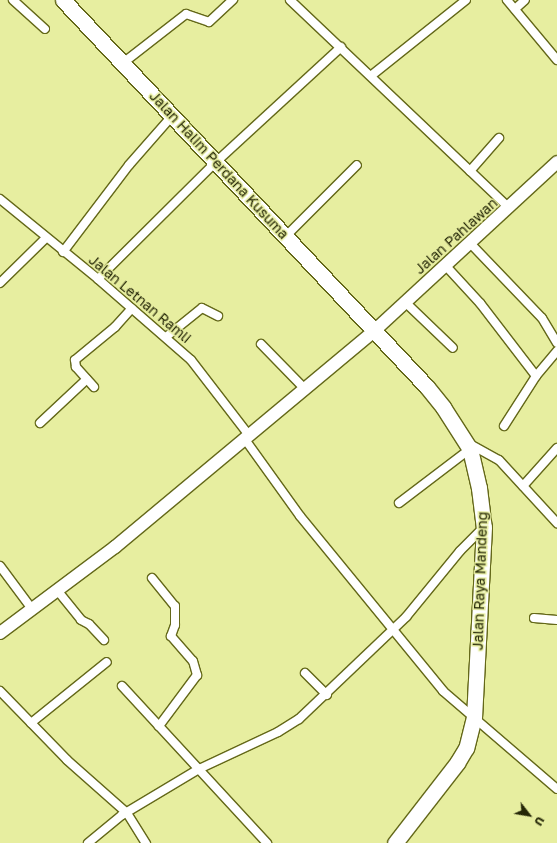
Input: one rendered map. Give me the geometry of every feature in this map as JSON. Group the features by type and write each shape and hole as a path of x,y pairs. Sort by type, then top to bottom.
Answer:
{"highway":[{"name":"Jalan Halim Perdana Kusuma","path":"63,0 173,115 374,331"},
{"name":"Jalan Raya Mandeng","path":"374,331 435,397 468,446 479,488 484,527 474,717 466,748 457,763 395,843"}],"main road":[{"name":"Jalan Pahlawan","path":"0,633 115,547 246,436 374,331 469,242 509,208 557,162"}],"street":[{"path":"14,0 45,29"},
{"path":"123,63 186,14 209,22 233,0"},
{"path":"290,0 372,75 509,208"},
{"path":"372,75 466,0"},
{"path":"507,0 557,60"},
{"path":"515,10 525,0"},
{"path":"98,279 216,162 341,47"},
{"path":"63,252 129,165 173,115"},
{"path":"470,171 499,138"},
{"path":"286,236 357,165"},
{"name":"Jalan Letnan Ramli","path":"0,199 63,252 98,279 191,360 246,436 300,516 443,691 557,789"},
{"path":"0,283 46,238"},
{"path":"469,242 542,318 557,344"},
{"path":"445,264 480,302 536,376"},
{"path":"405,302 453,348"},
{"path":"94,387 76,367 76,360 115,328 132,308"},
{"path":"166,337 202,308 218,316"},
{"path":"260,344 304,388"},
{"path":"504,426 536,376 557,351"},
{"path":"40,423 87,379"},
{"path":"399,503 468,446 499,460 557,523"},
{"path":"523,486 557,448"},
{"path":"88,843 127,813 199,769 288,727 326,695 392,630 426,594 460,551 484,527"},
{"path":"0,566 32,609"},
{"path":"152,578 175,606 175,625 171,636 193,661 197,675 159,726"},
{"path":"57,590 81,620 89,624 104,640"},
{"path":"534,618 557,620"},
{"path":"31,723 107,662"},
{"path":"305,673 326,695"},
{"path":"122,686 267,843"},
{"path":"0,691 67,760 127,813 146,843"}]}
